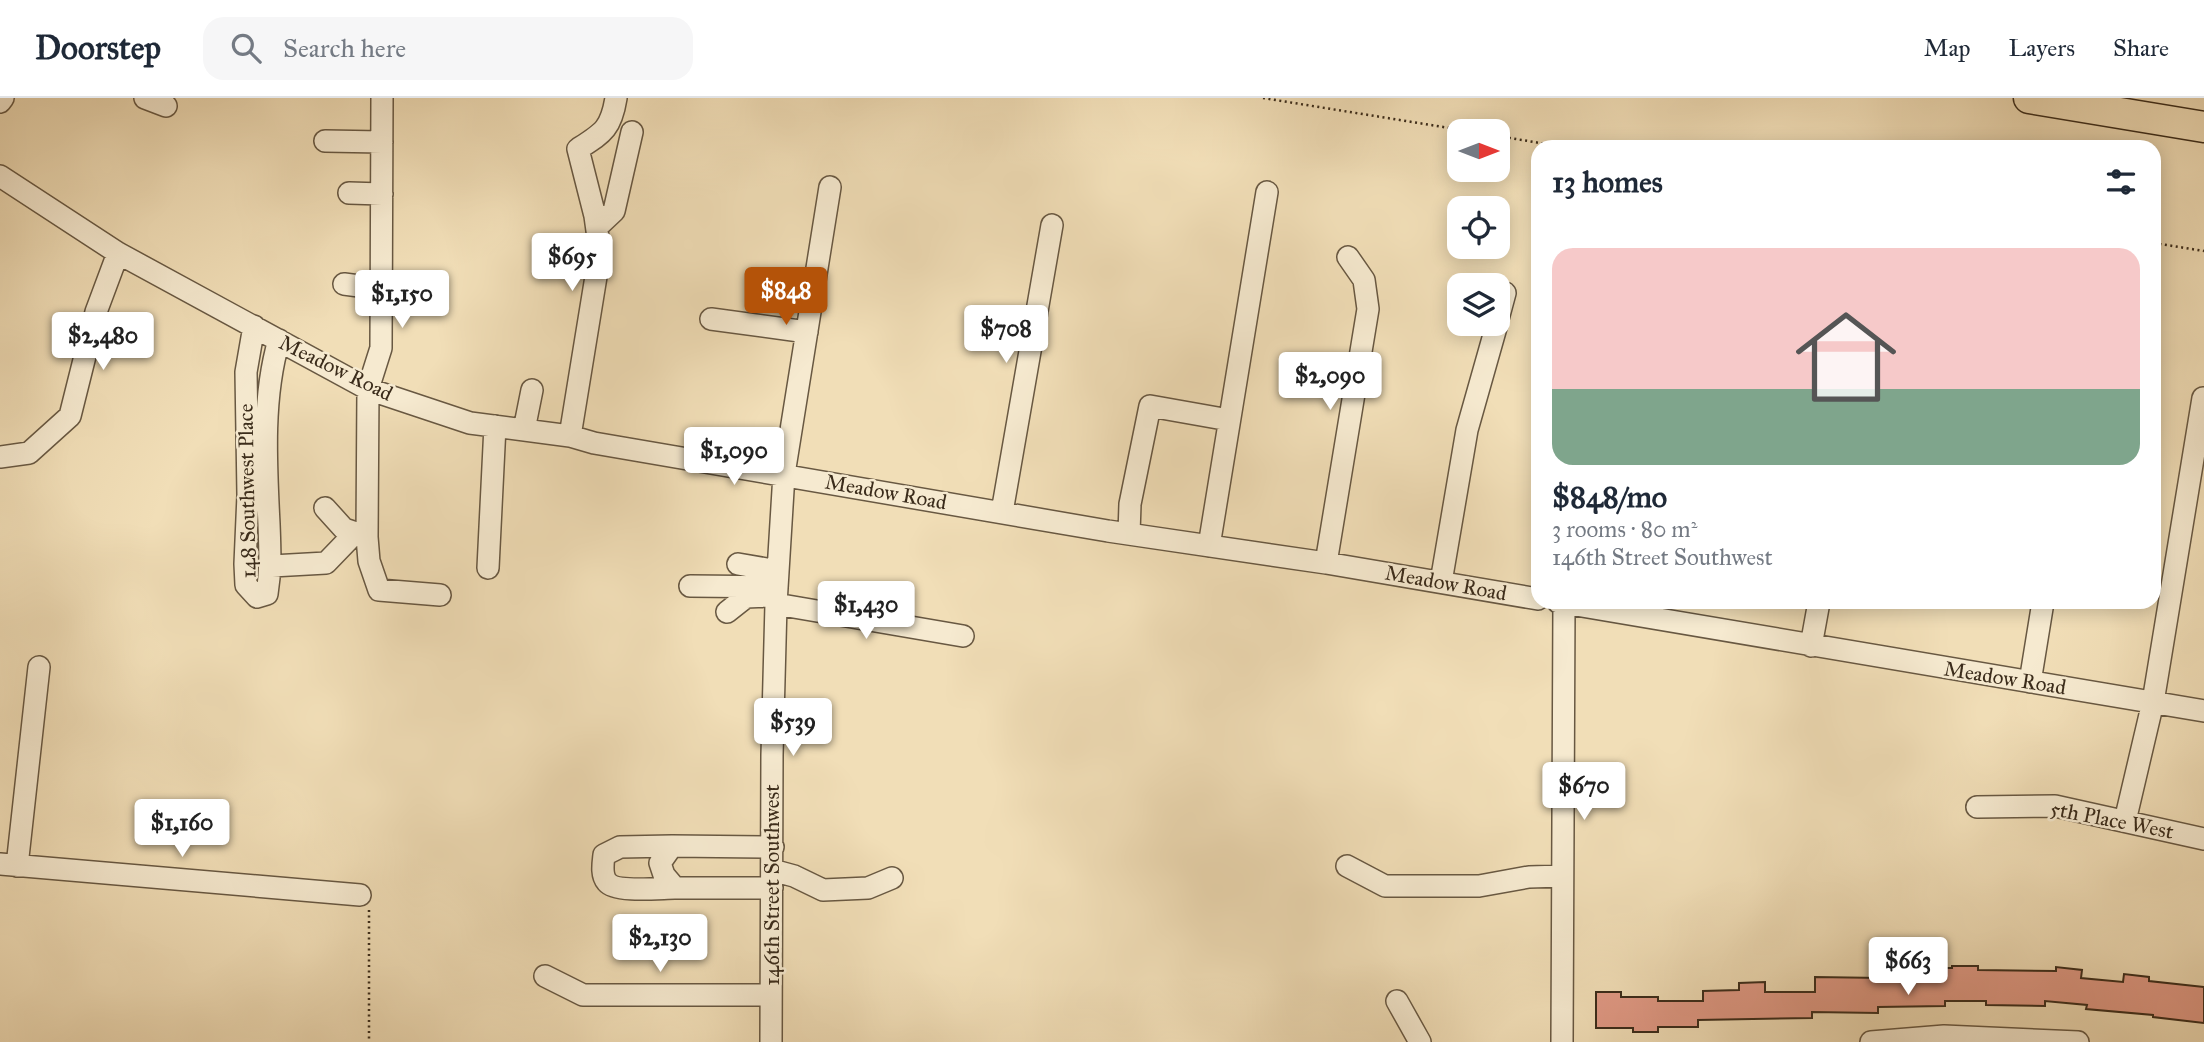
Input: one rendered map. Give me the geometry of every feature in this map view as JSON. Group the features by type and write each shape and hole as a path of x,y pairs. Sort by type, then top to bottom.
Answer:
{"highway":[{"path":"2029,98 2204,127"}],"street":[{"path":"145,98 166,106"},
{"path":"382,98 381,348 368,388 361,535 379,590 440,595"},
{"path":"570,436 600,252 597,227 578,149 606,131 613,116 616,98"},
{"path":"597,227 614,211 632,132"},
{"path":"325,141 382,142"},
{"name":"Meadow Road","path":"0,176 118,253 368,388 470,423 570,436 594,443 1129,534 1531,597"},
{"name":"146th Street Southwest","path":"771,1042 777,590 784,474 830,187"},
{"path":"1209,546 1267,192"},
{"path":"349,193 382,194"},
{"path":"1002,512 1052,225"},
{"path":"0,457 29,453 70,416 96,312 118,253"},
{"path":"1326,563 1368,309 1364,280 1348,257"},
{"path":"344,284 382,289"},
{"path":"711,319 807,332"},
{"name":"148 Southwest Place","path":"254,326 246,372 248,495 245,564 246,585 257,597 267,594 271,566 267,411 273,361 279,340"},
{"path":"1441,582 1467,429 1493,336"},
{"path":"524,430 532,390"},
{"path":"2125,821 2153,702 2203,398"},
{"path":"1129,534 1130,504 1150,406 1229,420"},
{"path":"488,568 495,426"},
{"path":"325,508 344,528 361,535"},
{"path":"271,566 326,563 361,535"},
{"path":"738,564 777,590"},
{"path":"690,586 777,590 963,636"},
{"path":"727,612 746,597 777,590"},
{"path":"1561,609 1562,1042"},
{"name":"Meadow Road","path":"1602,609 2204,711"},
{"path":"1683,623 1686,609"},
{"path":"1811,646 1818,609"},
{"path":"2030,682 2042,609"},
{"path":"39,667 9,865 360,895"},
{"name":"5th Place West","path":"1977,807 2055,806 2204,839"},
{"path":"673,846 660,863 664,875 675,888"},
{"path":"773,847 620,847 604,855 602,869 606,881 615,888 675,888 794,876 823,890 868,888 892,878"},
{"path":"1347,866 1385,886 1479,886 1529,877 1562,876"},
{"path":"545,976 583,995 771,995"},
{"path":"1397,1001 1420,1042"},
{"path":"1871,1042 1944,1036 2078,1042"}],"path":[{"path":"1263,98 1447,128"},
{"path":"1510,138 1531,142"},
{"path":"2161,244 2204,251"},
{"path":"360,895 369,910 369,1042"}],"building":[{"path":"1978,966 1978,970 2056,971 2056,967 2082,970 2081,978 2123,982 2124,974 2149,977 2149,981 2204,987 2204,1023 2086,1009 2087,1005 2045,1001 2045,1006 1945,1001 1945,1006 1878,1007 1878,1013 1812,1012 1812,1018 1698,1020 1698,1027 1658,1027 1658,1032 1633,1032 1633,1028 1596,1028 1596,992 1621,992 1621,997 1658,997 1658,1001 1703,1001 1703,991 1739,990 1739,983 1765,982 1765,992 1815,992 1815,977 1882,978 1882,972 1918,972 1918,968"}]}
